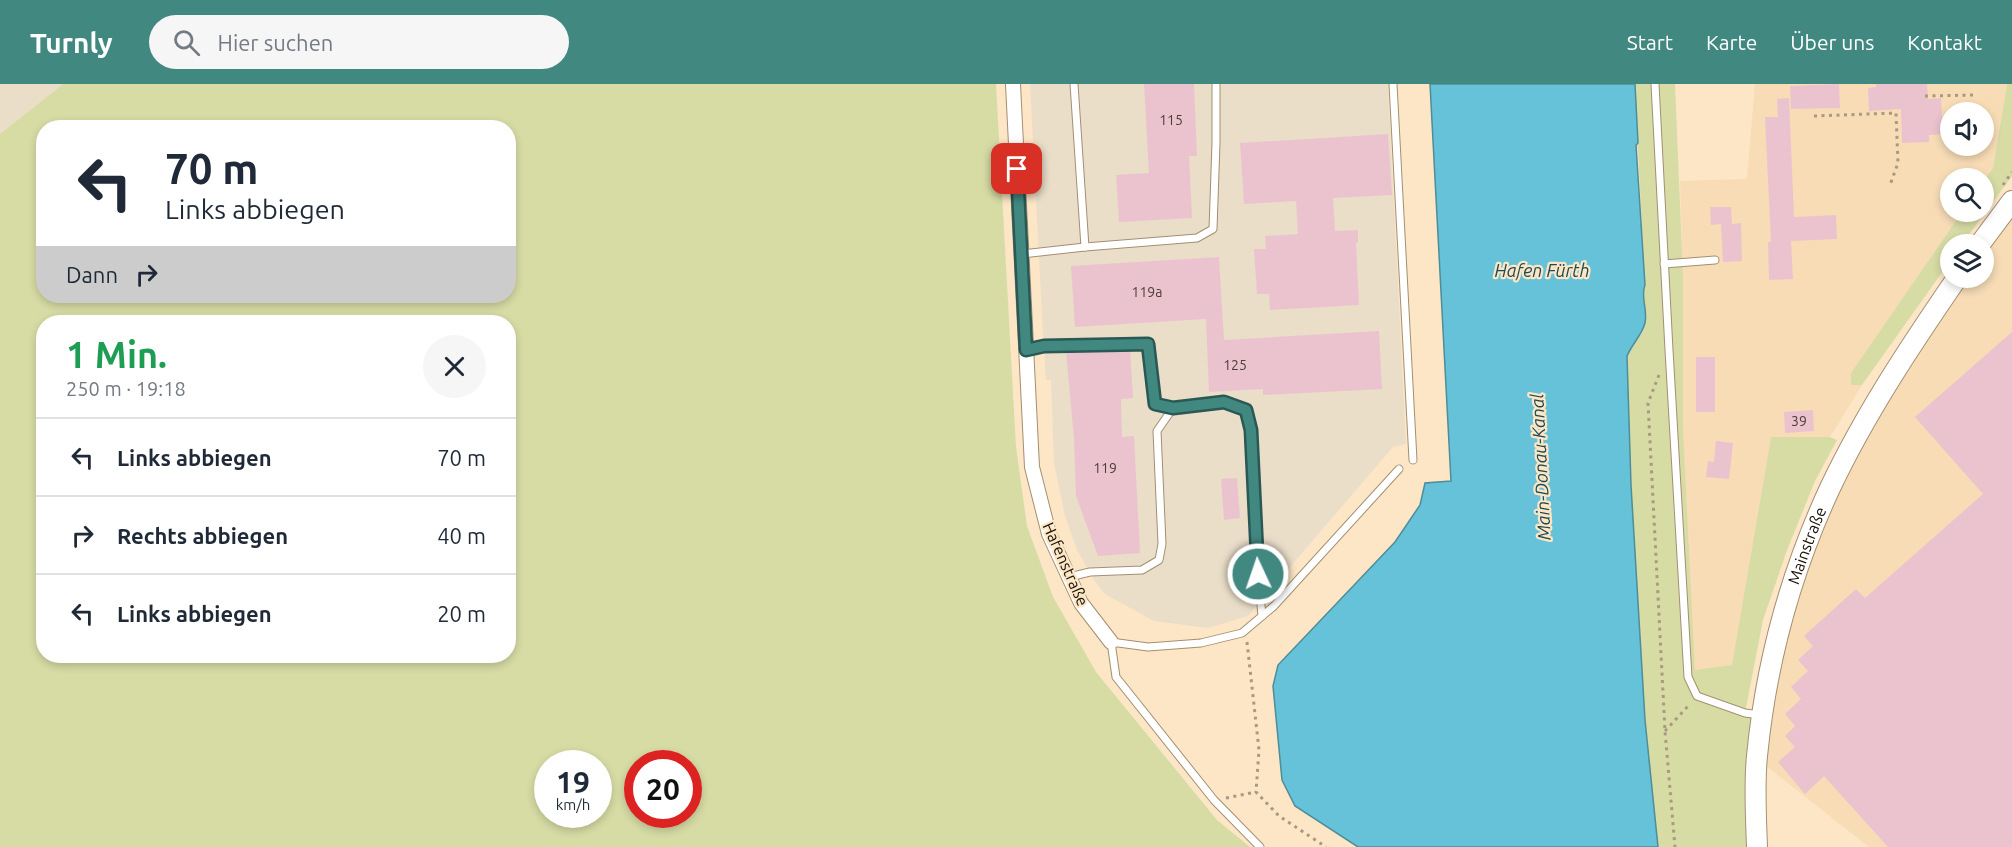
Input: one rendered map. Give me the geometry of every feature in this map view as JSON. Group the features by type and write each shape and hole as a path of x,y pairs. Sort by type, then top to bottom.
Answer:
{"main road":[{"path":"1987,234 2012,201"},
{"name":"Mainstraße","path":"1757,847 1756,758 1762,715 1778,631 1801,557 1830,488 1880,395 1950,288"}],"street":[{"name":"Hafenstraße","path":"1013,84 1032,467 1049,534 1082,603 1111,642"}],"lane":[{"path":"1074,84 1085,247"},
{"path":"1022,254 1197,238 1213,229 1216,84"},
{"path":"1393,84 1413,460"},
{"path":"1655,84 1688,677 1697,696 1745,713 1762,715"},
{"path":"1664,264 1715,260"},
{"path":"1026,350 1044,346 1148,344 1155,404 1173,408 1224,402 1246,410 1251,430 1262,616"},
{"path":"1069,577 1090,572 1142,570 1159,560 1162,544 1157,432 1173,408"},
{"path":"1260,847 1214,800 1116,677 1111,642 1148,647 1201,643 1242,633 1274,606 1399,469"}],"path":[{"path":"1925,96 1976,94"},
{"path":"1814,116 1896,113 1898,163 1890,184"},
{"path":"1669,350 1648,403 1665,731 1676,847"},
{"path":"1242,633 1247,642 1259,750 1256,792 1280,816 1326,847"},
{"path":"1665,731 1697,696"},
{"path":"1214,800 1256,792"}],"shaded area":[{"path":"0,84 63,84 0,134"},
{"path":"1030,84 1388,84 1406,444 1393,447 1248,616 1208,628 1154,621 1105,594 1077,550 1065,516 1054,463 1051,380 1046,380 1043,335"},
{"path":"1755,84 2007,84 1993,168 1940,168 1940,222 1955,222 1947,234 1940,234 1940,244 1851,373 1851,384 1862,385 1830,437 1771,437 1732,666 1695,670 1683,427 1683,276 1680,181 1747,179"},
{"path":"2012,201 2012,847 1869,847 1756,758 1762,715 1830,488 1951,288 1994,288 1994,234 1990,234"}],"green space":[{"path":"63,84 996,84 1016,447 1027,526 1053,597 1096,672 1217,820 1250,847 0,847 0,134"},
{"path":"1635,84 1675,84 1683,276 1683,427 1695,670 1732,665 1771,437 1830,437 1837,440 1815,481 1787,550 1763,620 1745,713 1762,715 1757,847 1658,847 1645,720 1631,485 1627,356 1643,331 1646,318 1636,145 1638,142"},
{"path":"2007,84 2012,84 2012,176 1994,200 1993,168"},
{"path":"1955,222 1978,222 1969,234 1947,234"},
{"path":"1940,244 1940,275 1862,385 1851,385 1851,373"}],"water":[{"path":"1430,84 1635,84 1638,143 1636,145 1645,285 1643,294 1646,318 1642,332 1627,356 1631,485 1645,720 1658,847 1358,847 1295,806 1282,780 1273,686 1278,665 1395,542 1420,505 1425,483 1451,481"}],"building":[{"path":"1144,84 1194,84 1197,156 1189,156 1192,218 1119,222 1116,175 1149,173"},
{"path":"1839,84 1840,108 1791,109 1790,86"},
{"path":"1876,84 1927,84 1928,99 1941,98 1940,134 1929,135 1929,142 1902,143 1901,109 1869,111 1868,88 1876,87"},
{"path":"1789,98 1794,217 1836,215 1837,239 1791,241 1793,279 1769,280 1768,242 1771,242 1765,117 1778,117 1777,99"},
{"path":"1388,134 1392,195 1333,198 1335,231 1358,230 1358,242 1356,243 1359,305 1270,310 1269,294 1257,294 1254,249 1266,249 1265,236 1298,234 1296,201 1244,204 1240,143"},
{"path":"1710,207 1731,207 1732,224 1741,223 1742,261 1723,262 1721,224 1711,225"},
{"path":"1219,257 1224,340 1379,331 1382,389 1263,395 1263,389 1209,392 1206,319 1075,327 1071,266"},
{"path":"2012,332 2012,847 1888,847 1824,776 1805,794 1778,762 1795,747 1785,736 1795,726 1785,714 1801,699 1791,687 1808,671 1798,660 1813,646 1804,636 1856,589 1865,598 1983,494 1915,417"},
{"path":"1130,350 1133,398 1121,399 1122,437 1134,436 1140,553 1098,556 1076,496 1074,439 1066,351"},
{"path":"1696,357 1715,357 1715,412 1696,412"},
{"path":"1813,410 1814,431 1785,433 1784,412"},
{"path":"1716,441 1733,443 1729,479 1706,477 1708,461 1714,462"},
{"path":"1237,478 1240,518 1224,520 1221,479"}],"route":[{"path":"1017,169 1026,350 1044,346 1148,344 1155,404 1173,408 1224,402 1246,410 1251,430 1258,574"}],"water label":[{"name":"Hafen Fürth","path":"1542,271"},
{"name":"Main-Donau-Kanal","path":"1541,467"}]}
